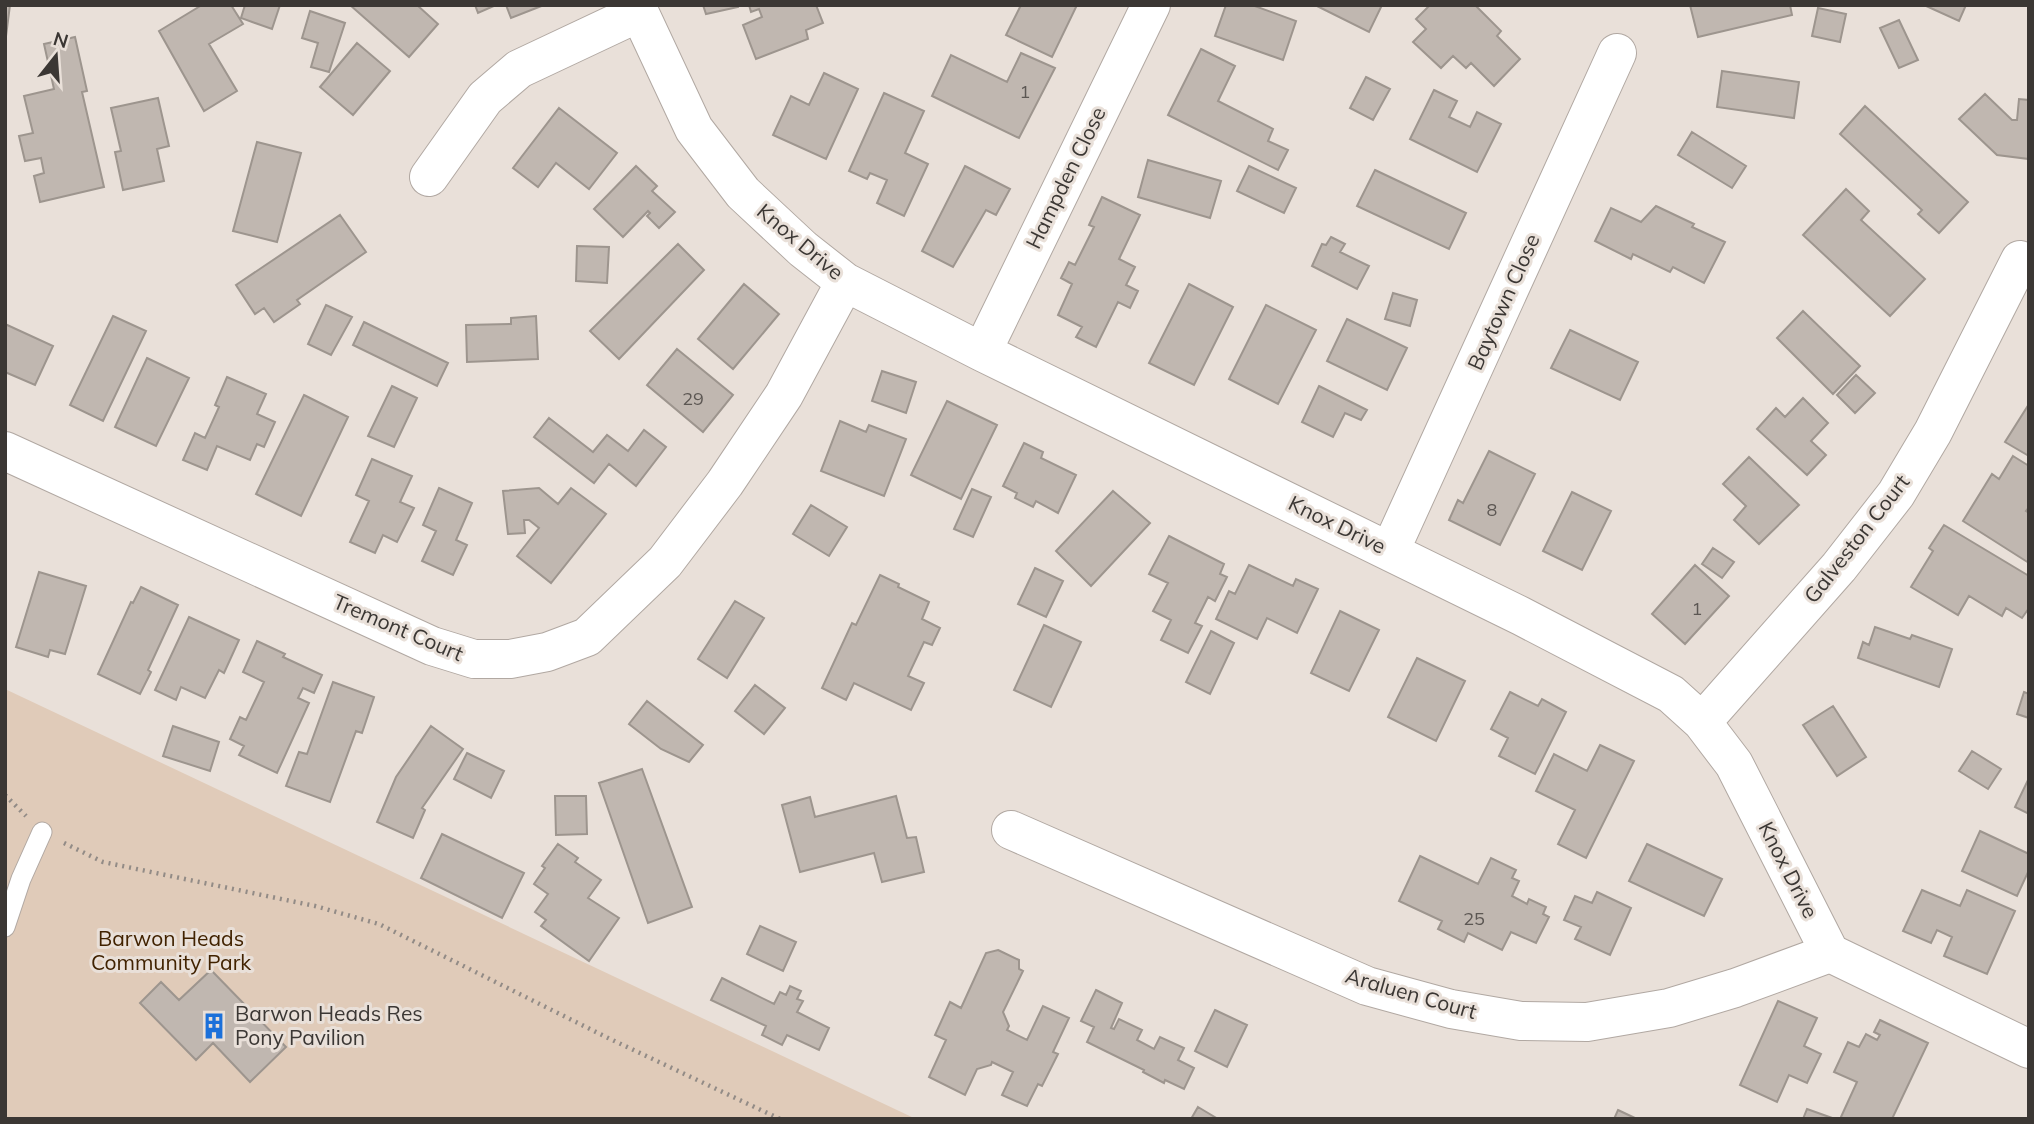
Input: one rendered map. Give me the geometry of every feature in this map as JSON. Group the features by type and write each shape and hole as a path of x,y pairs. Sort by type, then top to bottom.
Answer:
{"street":[{"name":"Hampden Close","path":"982,352 1151,5"},
{"name":"Knox Drive","path":"637,9 694,129 743,193 803,249 845,282 982,352 1521,615 1671,694 1702,722 1734,764 1830,953"},
{"path":"429,177 485,98 519,68 637,9"},
{"name":"Baytown Close","path":"1390,551 1617,54"},
{"name":"Galveston Court","path":"1702,722 1839,567 1896,494 1933,432 2020,260"},
{"name":"Tremont Court","path":"5,451 432,646 474,659 510,659 547,652 587,637 664,562 725,483 785,395 845,282"},
{"name":"Araluen Court","path":"1012,830 1367,986 1451,1009 1521,1021 1587,1022 1669,1007 1735,988 1830,953"},
{"path":"1830,953 2029,1049"}],"lane":[{"path":"5,927 21,879 42,832"}],"path":[{"path":"5,795 42,832 103,862 315,906 379,924 606,1037 780,1119"}],"green space":[{"name":"Barwon Heads Community Park","path":"5,689 916,1119 5,1119"}],"building":[{"path":"5,5 10,5 5,44"},
{"path":"202,5 231,5 243,24 209,44 237,91 204,111 159,31"},
{"path":"245,5 280,5 272,29 241,18"},
{"path":"350,5 417,5 438,24 409,57"},
{"path":"475,5 496,5 478,13"},
{"path":"506,5 544,5 511,18"},
{"path":"703,5 738,5 738,7 706,14"},
{"path":"749,5 816,5 823,23 806,30 808,39 756,59 743,25 762,17 759,9 751,12"},
{"path":"1021,5 1077,5 1052,57 1006,35"},
{"path":"1226,5 1252,5 1296,21 1283,60 1215,36"},
{"path":"1315,5 1382,5 1369,32"},
{"path":"1430,5 1475,5 1501,31 1497,36 1520,59 1494,86 1471,63 1466,68 1453,56 1441,68 1413,42 1426,29 1416,19"},
{"path":"1690,5 1790,5 1792,15 1698,37"},
{"path":"1924,5 1966,5 1959,21"},
{"path":"1818,8 1846,14 1840,42 1812,36"},
{"path":"310,11 345,23 329,72 311,67 318,43 302,38"},
{"path":"1899,20 1918,60 1899,68 1880,28"},
{"path":"75,37 87,91 82,92 104,187 40,202 34,176 44,173 41,158 25,161 19,136 33,133 24,96 54,89 44,44"},
{"path":"357,43 390,71 353,115 320,87"},
{"path":"1201,49 1235,66 1218,101 1273,129 1268,141 1288,150 1278,170 1168,115"},
{"path":"1021,53 1055,68 1019,138 932,96 951,55 1007,82"},
{"path":"1722,71 1799,82 1794,118 1717,107"},
{"path":"824,73 858,89 826,159 773,135 791,96 809,105"},
{"path":"1366,77 1390,89 1373,120 1350,108"},
{"path":"1434,90 1457,101 1449,117 1470,127 1477,112 1501,124 1477,172 1410,139"},
{"path":"884,93 924,111 905,153 928,164 904,216 877,203 887,180 870,173 867,179 849,171"},
{"path":"1985,94 2012,120 2017,120 2019,99 2029,100 2029,159 1997,155 1959,119"},
{"path":"158,98 169,146 157,149 164,181 123,190 115,152 121,151 111,108"},
{"path":"1865,106 1968,202 1939,233 1918,214 1922,210 1840,134"},
{"path":"559,108 617,153 589,189 556,163 538,187 513,168"},
{"path":"1692,132 1746,166 1732,188 1678,155"},
{"path":"257,142 301,153 277,242 233,231"},
{"path":"1148,160 1221,181 1210,218 1138,197"},
{"path":"636,166 657,186 652,191 675,212 659,228 647,216 650,213 648,211 623,237 594,209"},
{"path":"965,166 1010,189 996,215 986,210 953,267 922,251"},
{"path":"1249,166 1296,188 1284,213 1237,191"},
{"path":"1375,170 1466,213 1449,249 1357,206"},
{"path":"1846,189 1869,211 1861,220 1925,279 1890,316 1803,235"},
{"path":"1102,197 1140,215 1119,259 1135,267 1126,285 1138,291 1130,308 1118,302 1096,347 1076,337 1082,327 1058,315 1072,284 1061,278 1069,262 1075,265 1094,227 1089,225"},
{"path":"1656,206 1725,242 1704,283 1673,267 1670,272 1633,254 1631,259 1595,241 1611,208 1641,222"},
{"path":"340,215 366,252 297,300 300,304 274,322 264,308 255,314 236,285"},
{"path":"1331,237 1345,244 1340,252 1369,266 1357,289 1312,266 1322,244 1326,245"},
{"path":"678,244 704,270 619,359 590,331"},
{"path":"577,246 609,247 607,283 576,281"},
{"path":"744,284 779,314 733,369 698,339"},
{"path":"1189,284 1233,307 1194,385 1149,363"},
{"path":"1393,293 1417,300 1410,326 1385,319"},
{"path":"326,305 352,317 331,355 308,344"},
{"path":"1266,305 1316,330 1278,404 1229,379"},
{"path":"1803,311 1860,366 1833,394 1777,338"},
{"path":"113,316 146,331 103,421 70,405"},
{"path":"536,316 538,359 467,362 466,325 511,324 511,318"},
{"path":"1347,319 1407,348 1387,390 1327,361"},
{"path":"364,322 448,363 437,386 353,345"},
{"path":"5,324 53,346 35,385 5,372"},
{"path":"1570,330 1638,362 1620,400 1551,368"},
{"path":"677,349 733,395 703,432 647,385"},
{"path":"147,358 189,378 156,446 115,427"},
{"path":"882,371 916,382 906,413 872,401"},
{"path":"1856,375 1875,393 1855,413 1837,395"},
{"path":"227,377 266,394 257,414 275,422 264,447 257,444 250,460 217,446 207,470 183,460 195,433 205,438 219,407 215,405"},
{"path":"392,386 417,398 394,447 368,436"},
{"path":"1319,386 1367,410 1361,420 1345,413 1333,437 1302,422"},
{"path":"304,395 348,417 301,516 256,494"},
{"path":"1803,398 1828,423 1811,441 1826,455 1807,475 1757,429 1776,408 1785,417"},
{"path":"947,401 997,425 961,499 911,475"},
{"path":"2029,404 2029,456 2005,442"},
{"path":"549,418 593,452 607,435 628,451 644,430 666,447 636,486 609,464 594,483 534,437"},
{"path":"840,421 866,432 869,425 906,439 884,496 821,471"},
{"path":"1024,443 1043,452 1041,458 1076,475 1058,513 1036,501 1033,507 1015,498 1017,493 1003,486"},
{"path":"1489,451 1535,474 1500,545 1449,520 1458,500 1463,503"},
{"path":"2013,456 2029,466 2029,507 2026,511 2029,513 2029,563 1963,521 1992,474 1999,479"},
{"path":"1749,457 1799,505 1759,544 1734,520 1746,506 1723,484"},
{"path":"372,459 412,476 400,502 414,508 397,542 383,535 375,553 350,542 369,501 356,495"},
{"path":"439,488 472,503 456,540 467,545 453,575 422,561 436,531 423,525"},
{"path":"539,488 558,504 571,488 606,514 551,583 517,556 539,528 529,520 524,520 525,533 508,534 503,491"},
{"path":"972,489 991,497 973,537 954,529"},
{"path":"1113,491 1150,523 1091,586 1056,551"},
{"path":"1572,492 1611,511 1582,570 1543,551"},
{"path":"811,505 847,527 829,556 793,534"},
{"path":"1944,525 2029,576 2029,608 2022,618 2006,608 2002,616 1969,596 1958,615 1911,587 1933,551 1929,548"},
{"path":"1169,536 1224,564 1220,574 1227,577 1215,601 1208,597 1195,623 1202,626 1188,653 1161,640 1171,620 1153,611 1168,583 1149,574"},
{"path":"1713,548 1734,562 1722,578 1702,564"},
{"path":"1249,565 1293,586 1296,579 1318,589 1297,633 1267,618 1257,639 1216,619 1229,591 1235,594"},
{"path":"1695,565 1729,596 1685,644 1652,614"},
{"path":"1035,568 1063,581 1046,617 1018,604"},
{"path":"39,572 86,586 65,654 50,650 48,657 16,647"},
{"path":"880,575 929,602 922,619 940,628 932,645 924,642 908,676 924,683 911,710 854,683 846,700 822,688 852,623 856,625"},
{"path":"141,587 178,605 140,694 98,674 131,602 133,603"},
{"path":"735,601 764,618 727,678 698,659"},
{"path":"1340,611 1379,630 1349,691 1311,673"},
{"path":"189,617 239,640 224,673 219,670 205,698 181,687 176,700 155,690"},
{"path":"1044,625 1081,642 1051,707 1014,690"},
{"path":"1875,627 1910,639 1912,635 1952,649 1939,687 1858,658 1863,642 1869,645"},
{"path":"1211,631 1234,643 1210,694 1186,682"},
{"path":"257,641 285,654 283,657 322,675 314,693 303,688 298,698 309,703 277,773 239,755 244,746 230,739 240,717 246,720 264,682 243,672"},
{"path":"1417,658 1465,681 1436,741 1388,717"},
{"path":"333,682 374,697 362,733 356,731 330,802 286,786 299,752 307,754"},
{"path":"755,685 785,708 764,734 735,711"},
{"path":"1510,692 1538,706 1542,699 1566,712 1535,774 1499,756 1508,738 1491,729"},
{"path":"2024,692 2029,694 2029,718 2017,714"},
{"path":"647,701 703,745 689,762 661,749 629,724"},
{"path":"1833,706 1866,757 1837,776 1803,725"},
{"path":"173,726 219,742 210,771 163,756"},
{"path":"431,726 463,749 422,808 425,810 413,838 377,822 396,777"},
{"path":"1600,745 1634,761 1586,858 1558,844 1575,810 1536,791 1554,754 1587,771"},
{"path":"1972,751 2001,769 1988,789 1959,771"},
{"path":"467,753 504,771 491,798 454,779"},
{"path":"642,769 692,907 648,923 599,783"},
{"path":"2029,778 2029,814 2015,807"},
{"path":"555,796 586,796 587,834 556,835"},
{"path":"896,796 907,838 916,837 924,872 882,882 874,853 800,872 782,805 810,797 815,817"},
{"path":"1980,831 2029,854 2029,870 2017,896 1962,871"},
{"path":"442,834 524,873 502,918 421,878"},
{"path":"558,844 578,858 575,862 601,880 588,898 619,918 589,961 541,926 546,920 535,912 548,894 534,884 545,868 542,866"},
{"path":"1647,844 1722,879 1704,916 1629,881"},
{"path":"1420,856 1478,884 1491,858 1516,870 1512,878 1519,881 1512,896 1527,904 1529,899 1546,907 1543,914 1549,917 1536,943 1511,932 1502,950 1468,933 1464,942 1438,929 1442,921 1399,901"},
{"path":"1922,890 1960,906 1967,890 2015,911 1987,974 1944,956 1952,937 1937,930 1931,943 1903,931"},
{"path":"1597,892 1631,908 1610,955 1575,939 1581,927 1564,920 1575,896 1592,903"},
{"path":"760,926 796,942 783,971 747,954"},
{"path":"998,950 1019,960 1019,969 1023,971 1003,1012 1009,1026 1007,1030 1027,1040 1043,1006 1069,1018 1053,1052 1058,1054 1042,1086 1038,1084 1027,1106 1002,1095 1013,1072 992,1062 991,1065 977,1069 965,1095 929,1077 946,1040 935,1035 950,1002 961,1008 986,953"},
{"name":"Barwon Heads Res Pony Pavilion","path":"211,970 286,1047 250,1082 213,1043 196,1060 140,1003 161,982 179,1000"},
{"path":"722,978 774,1004 780,992 786,995 790,986 801,991 797,999 803,1001 797,1012 829,1028 819,1050 787,1035 782,1045 762,1035 766,1026 711,1000"},
{"path":"1096,990 1122,1003 1111,1028 1114,1029 1119,1019 1142,1030 1137,1040 1154,1049 1160,1037 1184,1048 1178,1060 1194,1068 1184,1089 1165,1080 1164,1083 1087,1042 1094,1027 1081,1021"},
{"path":"1778,1001 1817,1018 1804,1046 1821,1054 1807,1083 1789,1075 1777,1102 1740,1085"},
{"path":"1215,1010 1247,1025 1227,1067 1195,1051"},
{"path":"1880,1020 1928,1043 1892,1119 1844,1119 1841,1117 1857,1082 1834,1072 1848,1042 1859,1047 1866,1034 1877,1040 1880,1035 1874,1032"},
{"path":"1198,1107 1218,1119 1191,1119"},
{"path":"1807,1109 1835,1119 1803,1119"},
{"path":"1618,1110 1637,1119 1614,1119"}],"place":[{"name":"Barwon Heads Res Pony Pavilion","path":"214,1026"}]}
